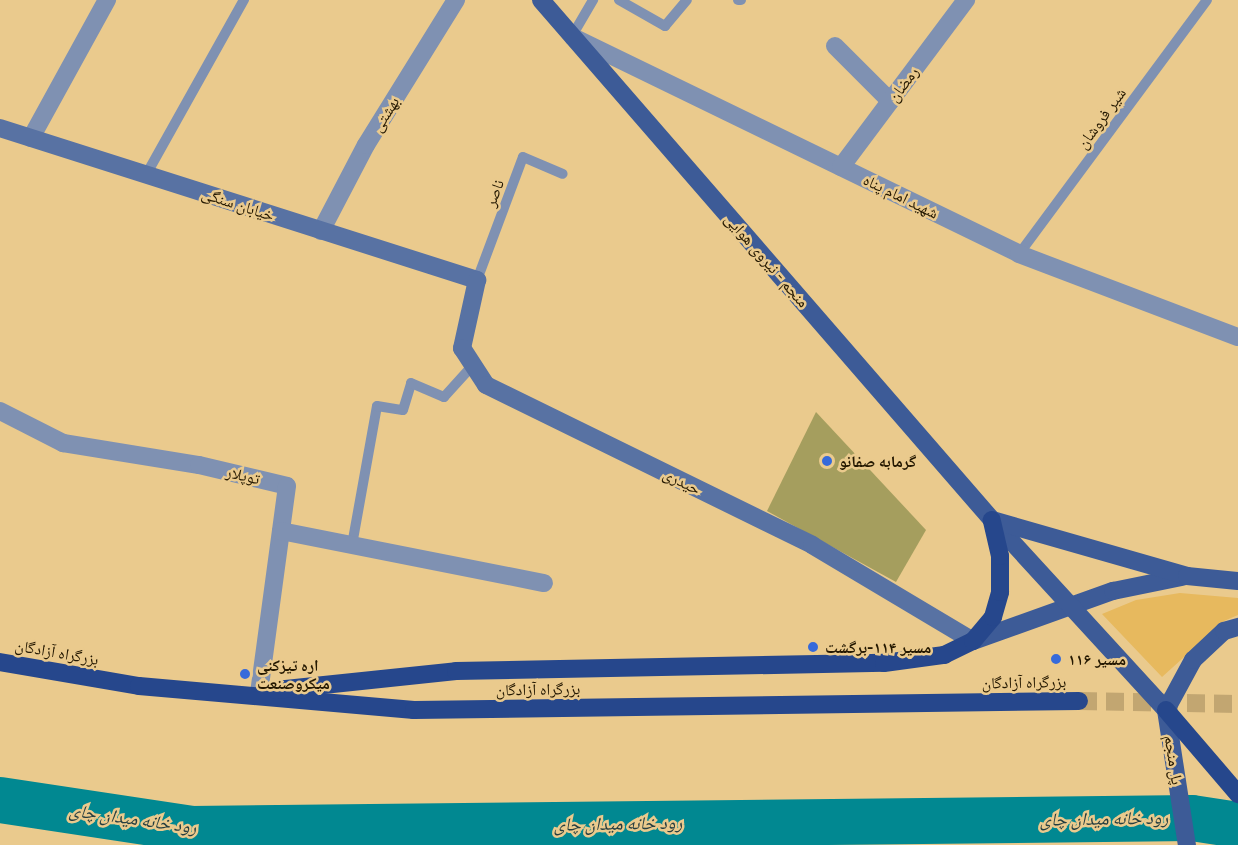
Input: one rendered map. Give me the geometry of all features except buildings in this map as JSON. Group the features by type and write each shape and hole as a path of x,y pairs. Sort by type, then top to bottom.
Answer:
{"highway":[{"path":"234,694 456,671 884,663 944,655 973,641 993,617 1000,592 1000,556 992,520"},
{"name":"بزرگراه آزادگان","path":"0,662 139,686 414,710 1079,701"},
{"path":"1166,710 1238,794"}],"main road":[{"name":"منجم - نیروی هوایی","path":"541,0 1068,608 1166,710"},
{"path":"992,520 1187,576 1238,581"},
{"path":"973,641 1113,591 1187,576"},
{"path":"1166,710 1193,660 1224,631 1238,627"},
{"name":"پل منجم","path":"1166,710 1187,845"}],"street":[{"path":"31,138 107,0"},
{"name":"رمضان","path":"841,167 966,0"},
{"name":"بهشتی","path":"321,231 366,145 450,3"},
{"name":"شهید امام پناه","path":"572,36 1019,254 1238,336"},
{"path":"836,46 890,101"},
{"name":"خیابان سنگی","path":"0,128 477,280"},
{"name":"حیدری","path":"477,280 462,348 486,386 813,545 973,641"},
{"name":"توپلار","path":"0,411 63,442 198,465 287,486 259,692"},
{"path":"281,531 544,583"}],"lane":[{"path":"146,175 244,0"},
{"path":"572,36 593,0"},
{"path":"619,0 665,26 687,0"},
{"name":"شیر فروشان","path":"1019,254 1207,0"},
{"name":"ناصر","path":"477,280 523,158 563,174"},
{"path":"352,545 378,406 403,410 411,383 444,397 473,365"}],"shaded area":[{"path":"1180,593 1238,598 1238,615 1224,621 1162,677 1102,614 1136,600"}],"waterway":[{"name":"رود خانه میدان چای","path":"0,800 191,829 1192,818 1238,825"}],"tunnel":[{"path":"1079,701 1238,704"}],"place":[{"name":"گرمابه صفانو","path":"827,461"},
{"name":"مسیر ۱۱۴-برگشت","path":"813,647"},
{"name":"مسیر ۱۱۶","path":"1056,659"},
{"name":"اره تیزکنی میکروصنعت","path":"245,674"}]}
